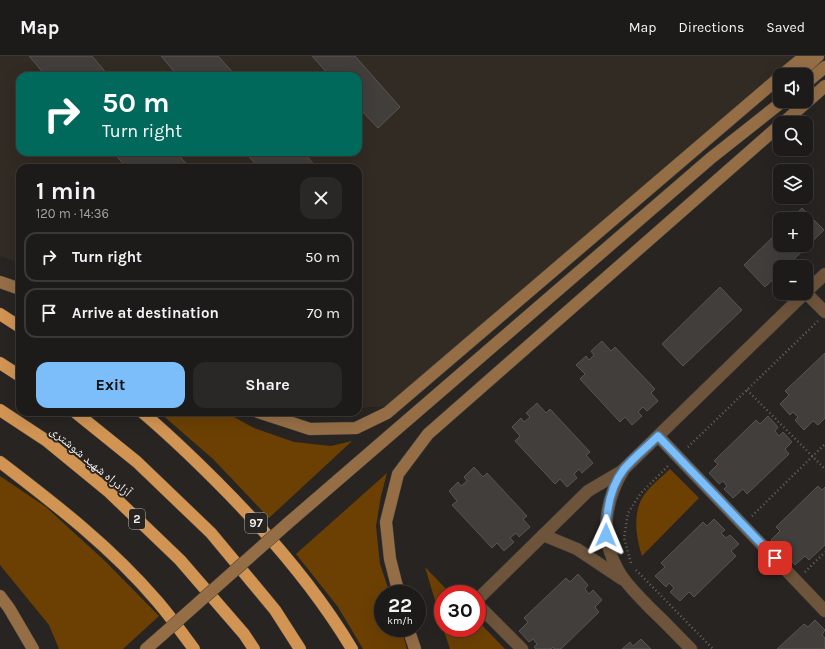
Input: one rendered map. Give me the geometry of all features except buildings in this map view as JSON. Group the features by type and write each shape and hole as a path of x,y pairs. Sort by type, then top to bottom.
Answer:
{"highway":[{"path":"0,314 16,324"},
{"path":"0,363 16,373"},
{"name":"آزادراه شهید شوشتری","path":"0,410 47,441 108,491 180,560 244,634 254,649"},
{"path":"81,416 137,462 211,533 275,610 300,649"},
{"name":"97","path":"147,416 205,470 255,522 297,569 340,628 352,649"},
{"path":"0,462 70,516 116,558 156,600 194,649"}],"street":[{"path":"791,68 805,56"},
{"path":"805,68 818,56"},
{"path":"813,77 825,68"},
{"path":"270,416 310,429 356,428 387,413 773,83"},
{"path":"791,116 825,86"},
{"path":"711,158 773,99"},
{"path":"146,649 287,524 711,158 774,108"},
{"path":"397,585 390,558 386,522 398,474 428,434 773,131"},
{"path":"813,286 825,274"},
{"path":"0,282 16,287"},
{"path":"486,591 588,491 624,469 799,300"},
{"path":"813,300 825,312"},
{"path":"658,436 825,611"},
{"path":"624,469 611,494 606,521 608,547 618,570 625,580 691,649"},
{"path":"543,535 577,549 625,580"},
{"path":"0,596 9,608 33,649"},
{"path":"486,613 522,649"},
{"path":"411,637 415,649"}],"path":[{"path":"747,390 825,469"},
{"path":"743,525 825,444"},
{"path":"796,581 825,552"}],"shaded area":[{"path":"0,56 796,56 782,68 773,68 773,76 391,406 362,408 362,164 16,164 16,262 0,256"},
{"path":"164,416 232,416 254,428 294,442 331,446 352,441 269,518 213,459"},
{"path":"670,469 699,498 642,556 636,525 640,502 653,485"},
{"path":"387,473 381,496 376,526 380,564 387,585 374,585 374,637 404,637 407,649 363,649 338,607 296,554"},
{"path":"0,476 46,507 106,562 159,616 123,649 59,649 49,625 0,565"},
{"path":"425,567 442,585 434,585 434,597"},
{"path":"486,629 505,649 450,649 446,637 486,637"}],"route":[{"path":"606,535 608,507 611,494 617,481 624,469 658,436 775,558"}]}
